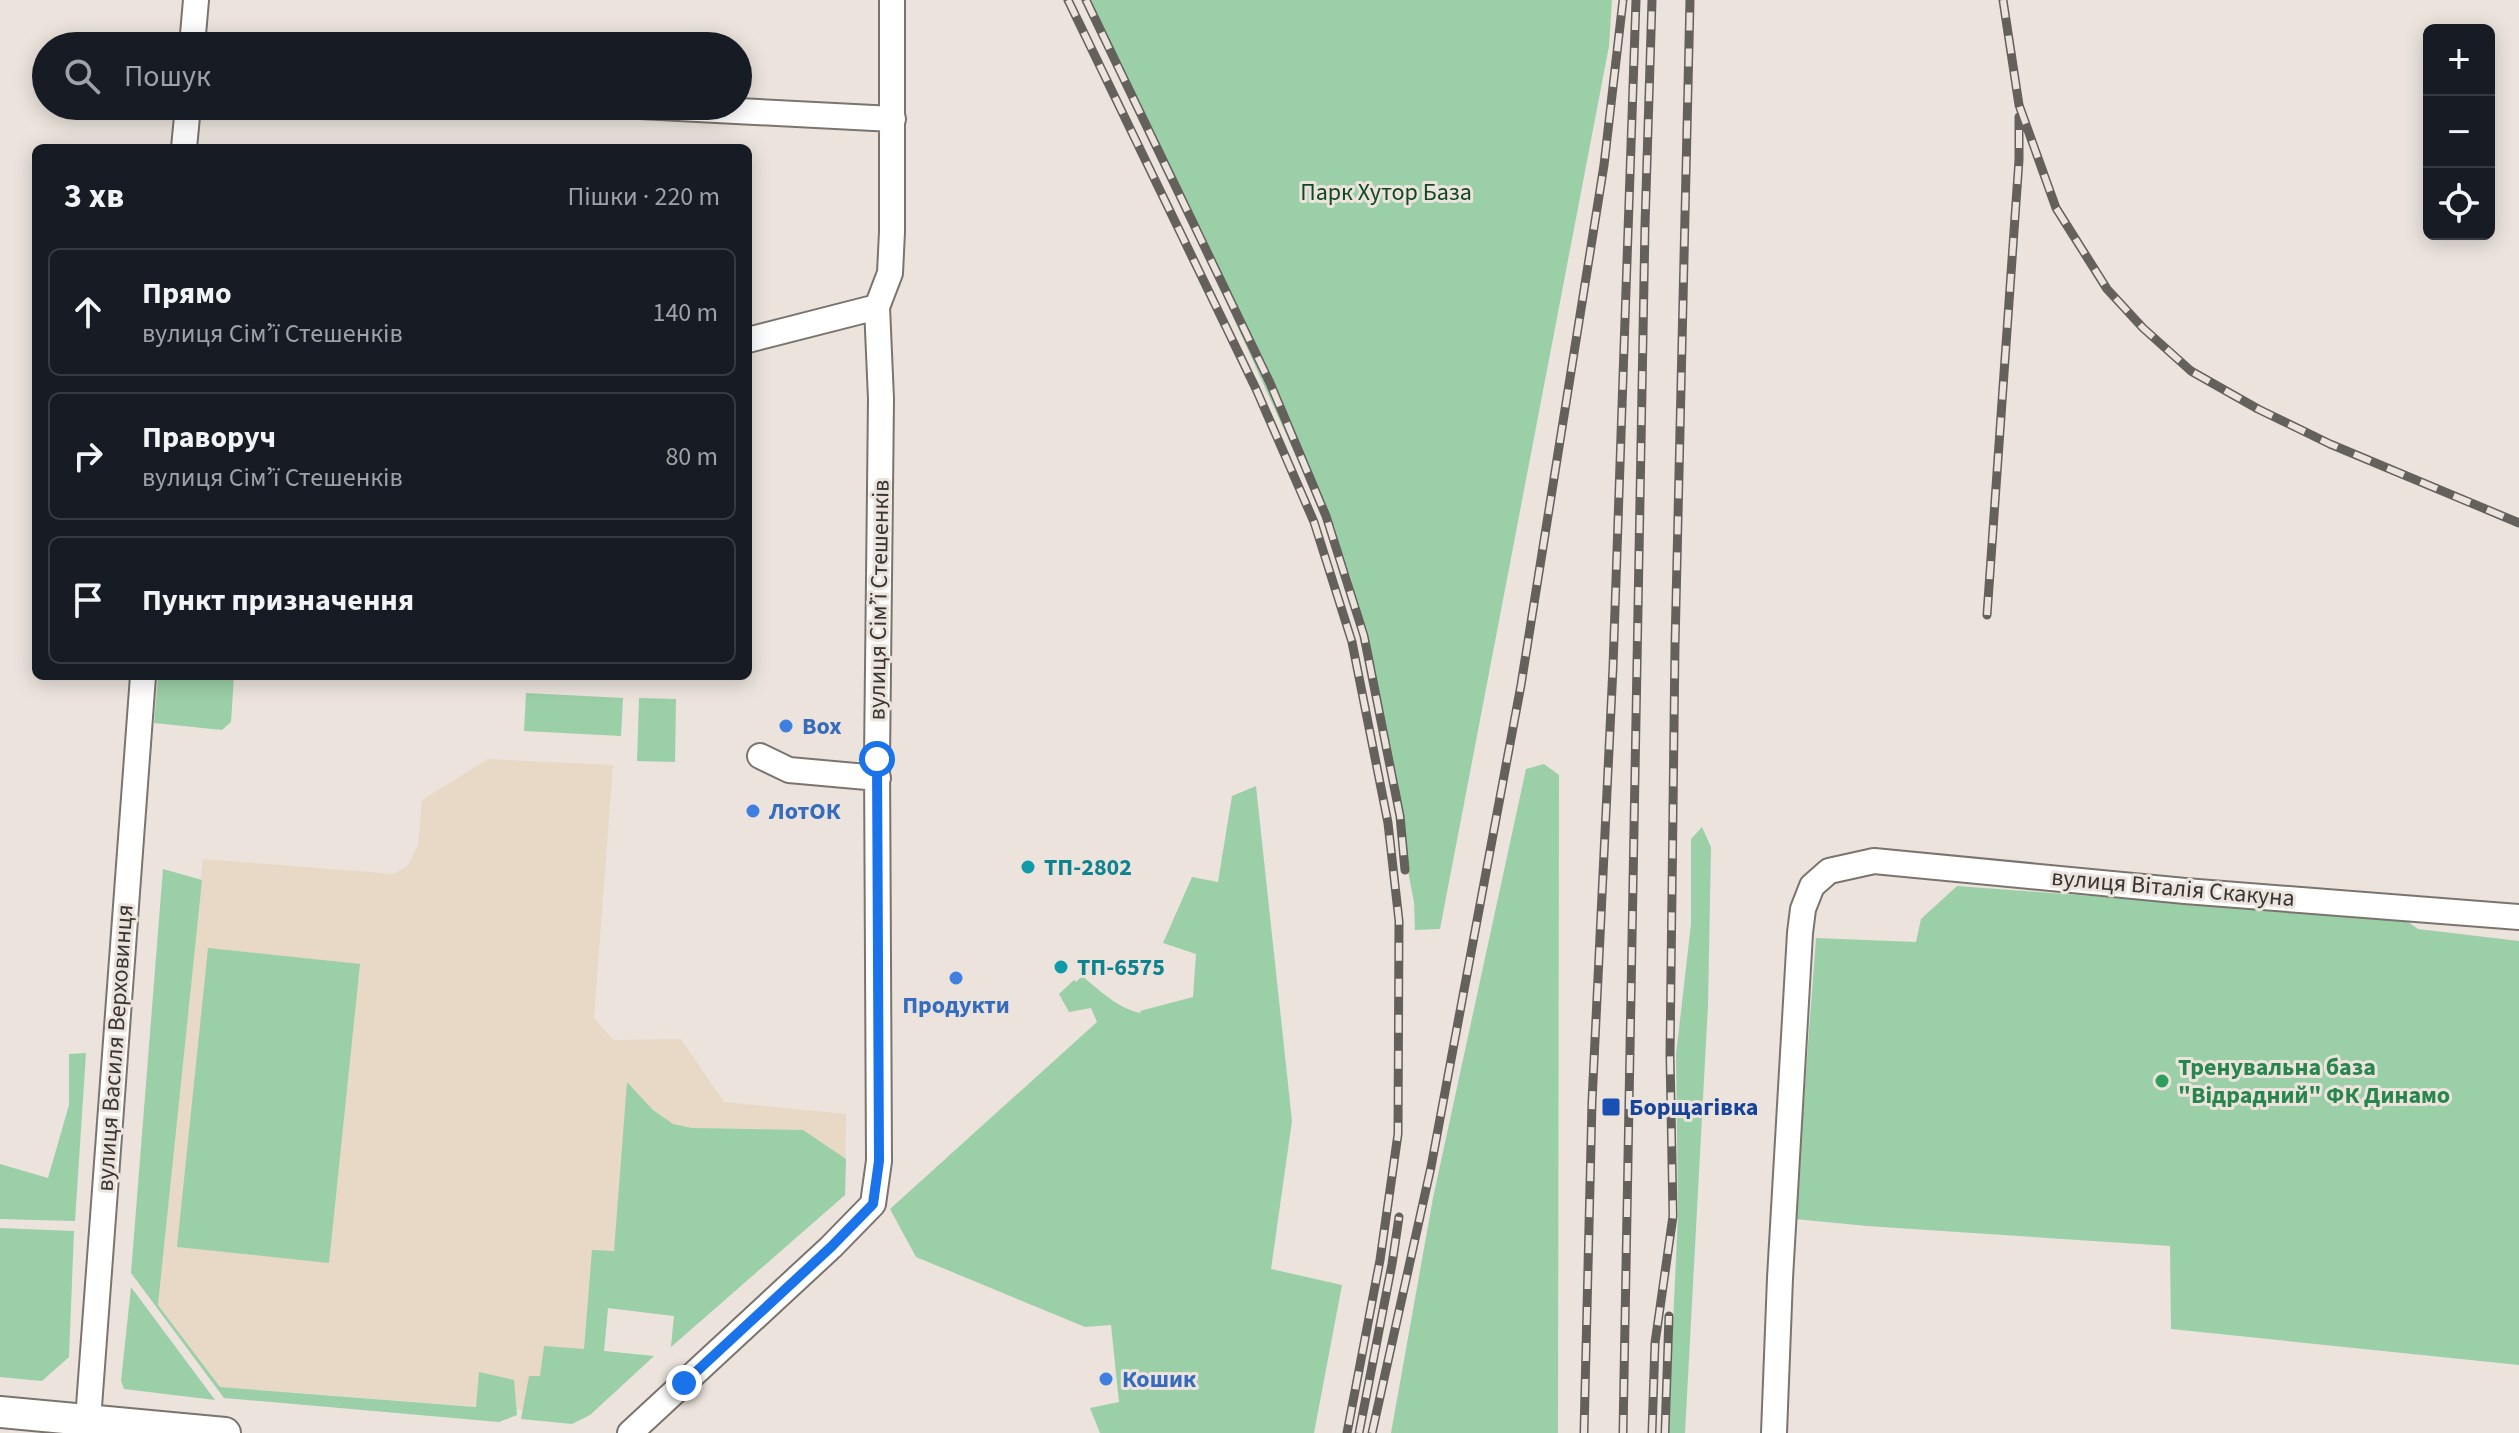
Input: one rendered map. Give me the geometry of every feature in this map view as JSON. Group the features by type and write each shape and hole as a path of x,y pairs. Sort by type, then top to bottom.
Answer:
{"main road":[{"path":"0,1412 225,1433"}],"street":[{"path":"193,32 196,0"},
{"name":"вулиця Сімʼї Стешенків","path":"643,1429 873,1204 879,1161 881,399 877,307 890,273 892,0"},
{"path":"752,112 893,119"},
{"path":"184,144 187,120"},
{"path":"752,339 877,307"},
{"name":"вулиця Василя Верховинця","path":"88,1420 143,680"},
{"path":"760,756 789,770 878,778"},
{"name":"вулиця Віталія Скакуна","path":"1774,1433 1800,933 1803,909 1812,886 1829,871 1874,861 1918,863 2185,891 2519,917"}],"shaded area":[{"path":"488,759 613,765 594,1018 613,1040 681,1039 724,1102 846,1114 845,1195 671,1347 674,1316 608,1308 604,1351 654,1356 590,1415 220,1387 158,1305 203,859 394,874 408,865 418,845 422,800"}],"green space":[{"name":"Парк Хутор База","path":"1090,0 1612,0 1609,46 1440,929 1415,930 1414,902 1351,578"},
{"path":"158,680 234,680 231,722 222,730 154,723"},
{"path":"526,693 623,698 621,736 524,731"},
{"path":"639,698 676,699 675,762 637,761"},
{"path":"1544,764 1559,775 1558,1433 1391,1433 1433,1198 1526,769"},
{"path":"1256,786 1292,1121 1271,1269 1342,1285 1314,1433 1100,1433 1090,1408 1119,1402 1111,1325 1085,1327 916,1257 890,1209 1097,1022 1091,1008 1069,1012 1059,994 1074,980 1076,982 1082,976 1117,1003 1141,1013 1193,997 1196,954 1163,943 1192,877 1218,882 1232,796"},
{"path":"1702,827 1711,847 1708,1005 1685,1433 1668,1433 1678,1215 1676,1055 1691,924 1691,839"},
{"path":"163,869 202,880 158,1305 220,1387 476,1407 479,1372 514,1380 517,1415 499,1422 224,1398 131,1273"},
{"name":"Тренувальна база \"Відрадний\" ФК Динамо","path":"1957,886 2404,919 2418,929 2519,941 2519,1365 2171,1329 2170,1246 1795,1219 1816,938 1916,942 1921,919"},
{"path":"208,948 360,964 329,1263 177,1247"},
{"path":"86,1053 75,1221 0,1219 0,1164 48,1178 69,1105 69,1054"},
{"path":"627,1082 653,1110 673,1124 692,1128 803,1130 846,1159 845,1195 671,1347 674,1316 608,1308 604,1351 654,1356 590,1415 572,1424 521,1419 529,1376 540,1376 544,1346 584,1349 592,1250 614,1251"},
{"path":"0,1228 74,1231 69,1357 42,1381 0,1377"},
{"path":"131,1287 215,1400 124,1389 121,1381"}],"railway":[{"path":"1068,0 1256,389 1314,522 1352,642 1388,823 1399,921 1398,1134 1380,1260 1347,1433"},
{"path":"1086,0 1270,383 1326,516 1364,636 1400,816 1405,870"},
{"path":"1372,1433 1431,1167 1521,685 1604,165 1623,0"},
{"path":"1584,1433 1592,1102 1613,667 1636,0"},
{"path":"1623,1433 1645,225 1652,0"},
{"path":"1652,1433 1655,1343 1673,1216 1670,1055 1675,646 1690,0"},
{"path":"2003,0 2019,105 2056,208 2107,289 2143,328 2191,371 2258,409 2330,444 2519,523"},
{"path":"1987,615 2019,160 2019,117"},
{"path":"1359,1433 1399,1217"},
{"path":"1665,1433 1669,1316"}],"place":[{"name":"Box","path":"786,726"},
{"name":"ЛотОК","path":"753,811"},
{"name":"ТП-2802","path":"1028,867"},
{"name":"ТП-6575","path":"1061,967"},
{"name":"Продукти","path":"956,978"},
{"name":"Тренувальна база \"Відрадний\" ФК Динамо","path":"2162,1081"},
{"name":"Борщагівка","path":"1611,1107"},
{"name":"Кошик","path":"1106,1379"}],"route":[{"path":"684,1383 873,1204 879,1161 877,759"}]}
